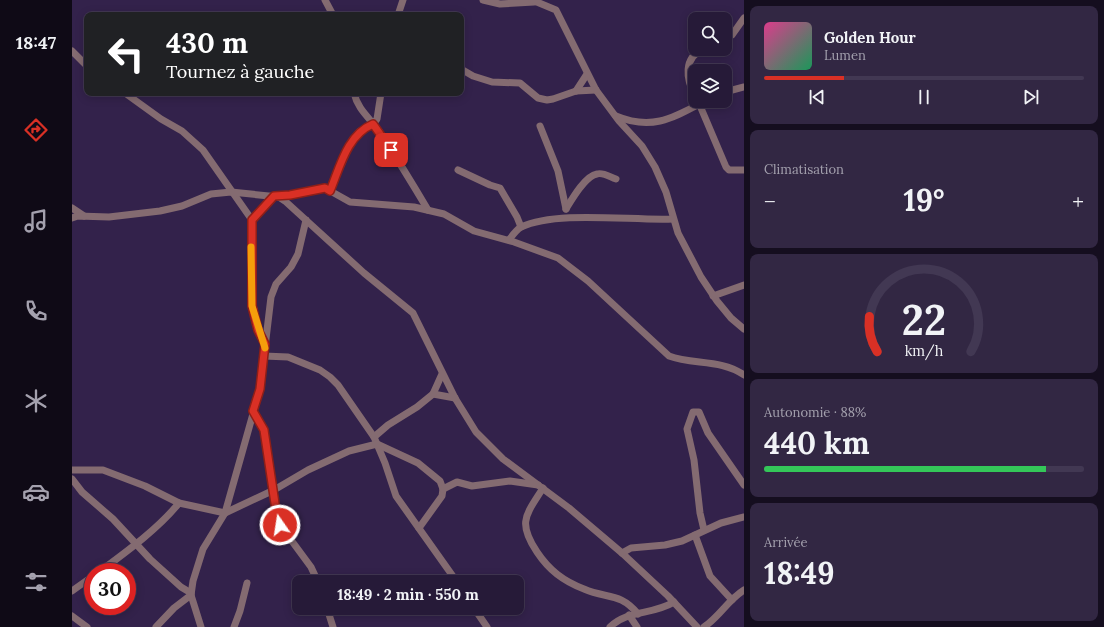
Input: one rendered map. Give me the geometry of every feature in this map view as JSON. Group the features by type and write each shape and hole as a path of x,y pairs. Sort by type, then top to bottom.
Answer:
{"street":[{"path":"325,0 331,12"},
{"path":"399,12 403,0"},
{"path":"483,0 500,4 533,1 556,10 596,90 650,157 666,192 673,219 701,277 713,296 731,318 744,329"},
{"path":"732,35 744,18"},
{"path":"73,53 84,63"},
{"path":"464,71 473,76 492,82 520,83 538,98 547,100 553,100 576,91 596,90"},
{"path":"576,91 587,74"},
{"path":"732,90 744,87"},
{"path":"129,96 161,119 182,131 203,150 252,220 252,306 258,330 265,344"},
{"path":"355,96 360,110 373,124 408,176 428,210"},
{"path":"330,191 351,142 360,131 373,124 377,119 381,96"},
{"path":"616,116 628,121 654,123 688,111 692,108"},
{"path":"703,108 726,167 729,170 744,170"},
{"path":"540,126 558,170 566,210 570,218"},
{"path":"458,170 500,188 517,217 521,227"},
{"path":"558,220 580,188 594,175 602,174 616,180"},
{"path":"72,218 84,216 109,217 160,211 182,206 211,194 231,192 276,197 325,188 350,202 414,206 444,214 474,231 509,240 558,258 588,281 669,356 683,361 724,365 744,375"},
{"path":"252,220 276,197"},
{"path":"276,197 306,220 364,273 413,313 442,374 476,432 503,459 569,508 622,553 674,602 697,627"},
{"path":"72,208 84,216"},
{"path":"509,240 521,227 544,221 570,218 673,219"},
{"path":"201,627 191,594 202,549 225,513 260,389 271,297 276,284 291,267 298,254 306,220"},
{"path":"713,296 744,284"},
{"path":"264,356 288,357 320,370 330,377 338,386 374,437 396,496 453,575"},
{"path":"374,437 388,425 417,407 433,394 442,374"},
{"path":"433,394 455,398"},
{"path":"253,411 264,430 276,510 280,525 311,567 315,575"},
{"path":"704,530 700,513 694,460 688,429 694,412 699,412 708,433 744,485"},
{"path":"72,470 103,470 145,486 179,502 225,513 274,490 308,470 349,451 377,444 418,463 440,481 443,489 440,501 419,528"},
{"path":"272,478 287,482"},
{"path":"72,479 82,492 113,519 134,544 181,587 191,594"},
{"path":"443,489 456,482 472,486 510,481 541,487"},
{"path":"541,487 527,514 525,523 531,543 545,565 555,574 583,589 624,600 630,604 638,614"},
{"path":"110,563 169,515 179,502"},
{"path":"622,553 631,548 665,545 682,541 721,523 744,517"},
{"path":"695,535 710,576 732,600"},
{"path":"72,591 84,582"},
{"path":"234,627 240,612 247,583"},
{"path":"704,627 716,619 732,600 744,590"},
{"path":"156,627 174,608 191,594"},
{"path":"610,627 629,615 654,611 674,602"},
{"path":"329,615 333,627"},
{"path":"479,615 487,627"},
{"path":"629,615 637,627"},
{"path":"72,616 87,627"}],"slow traffic":[{"path":"251,247 252,306 258,330 265,344 265,348"}],"route":[{"path":"280,525 276,510 264,430 253,411 260,389 265,344 258,330 252,306 252,220 274,196 279,197 325,188 330,191 351,142 360,131 366,127 373,124 391,150"}]}
